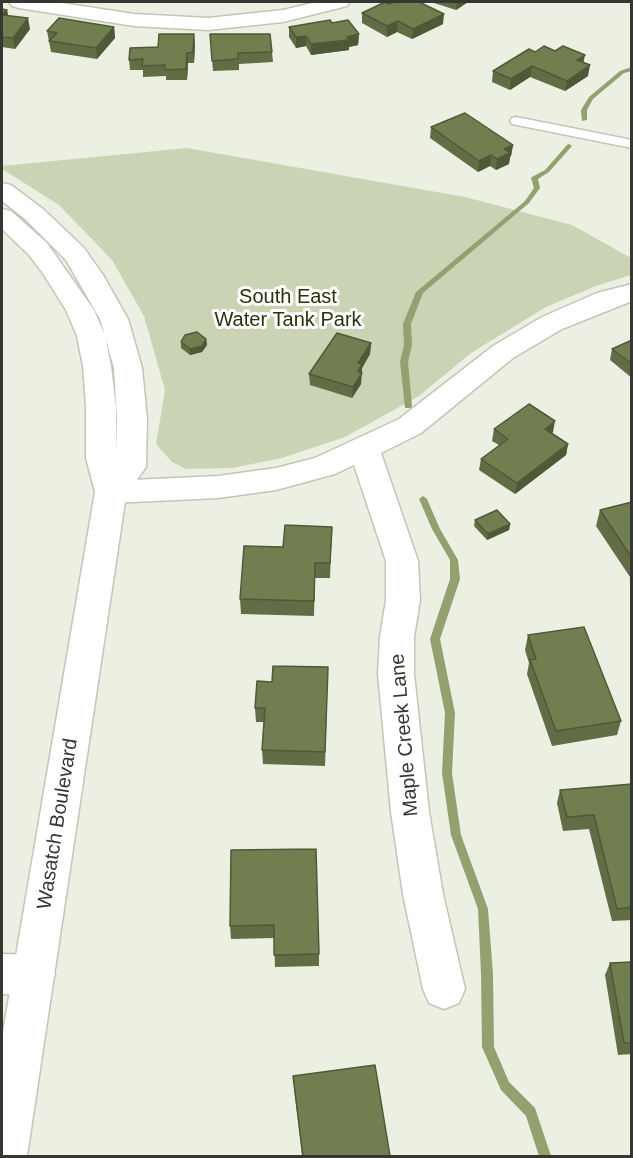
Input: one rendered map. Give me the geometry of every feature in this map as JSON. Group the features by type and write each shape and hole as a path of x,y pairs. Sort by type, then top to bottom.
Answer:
{"street":[{"path":"19,2 69,5 134,20 208,24 283,16 340,2"},
{"name":"Wasatch Boulevard","path":"2,190 34,214 75,254 90,275 114,319 129,368 132,419 131,467 111,492"},
{"name":"Wasatch Boulevard","path":"2,216 38,249 53,268 80,310 91,336 97,366 101,408 101,458 111,492 18,975 4,1156"},
{"path":"111,492 186,490 250,483 300,473 364,449 410,426 502,352 552,323 607,299 632,292"},
{"name":"Maple Creek Lane","path":"364,449 402,561 403,600 397,638 396,674 410,812 423,894 444,989"}],"lane":[{"path":"516,121 632,144"}],"green space":[{"name":"South East Water Tank Park","path":"187,148 465,197 572,225 631,258 631,275 596,286 546,307 471,353 419,396 345,437 282,458 232,468 186,469 172,462 156,444 165,390 144,316 112,260 59,205 2,169 2,166"}],"building":[{"path":"385,2 389,4 419,2 444,14 413,29 398,21 387,26 362,13"},
{"path":"2,15 28,18 13,38 2,37"},
{"path":"59,18 114,27 96,48 49,41 57,33 47,31"},
{"path":"330,20 332,23 348,20 359,34 347,37 349,40 311,44 306,36 296,37 289,27"},
{"path":"159,34 194,34 193,52 187,53 186,69 165,70 165,65 142,66 143,59 129,60 130,48 158,47"},
{"path":"210,34 270,34 272,52 238,53 238,59 212,61"},
{"path":"544,46 555,51 563,46 585,55 577,60 590,65 567,81 532,66 511,79 493,71 529,49 535,52"},
{"path":"465,113 513,145 504,149 510,153 497,159 491,155 479,161 431,127"},
{"path":"197,332 206,339 202,346 190,349 181,342 185,335"},
{"path":"337,333 371,343 358,363 362,364 358,371 362,373 353,387 309,374"},
{"path":"632,340 632,364 612,349"},
{"path":"529,404 555,421 545,429 568,444 517,483 481,459 508,439 494,429"},
{"path":"632,502 632,558 600,510"},
{"path":"497,510 510,524 488,534 475,520"},
{"path":"285,525 332,527 330,563 315,563 314,601 240,599 244,546 283,547"},
{"path":"584,627 621,721 556,731 530,660 536,659 528,635"},
{"path":"273,666 328,667 325,752 262,750 265,708 255,708 257,681 272,682"},
{"path":"632,784 632,907 617,909 594,815 567,817 560,790"},
{"path":"316,849 319,954 274,955 274,925 230,926 231,850"},
{"path":"632,962 632,1043 624,1043 610,963"},
{"path":"375,1065 390,1156 303,1156 293,1076"}],"waterway":[{"path":"584,120 584,110 591,98 622,72 632,69"},
{"path":"408,406 404,362 408,345 407,324 420,292 527,202 537,188 534,178 547,171 569,146"},
{"path":"423,499 436,529 454,560 455,579 435,639 450,713 447,773 456,835 483,909 488,1047 505,1086 531,1112 545,1156"}]}
